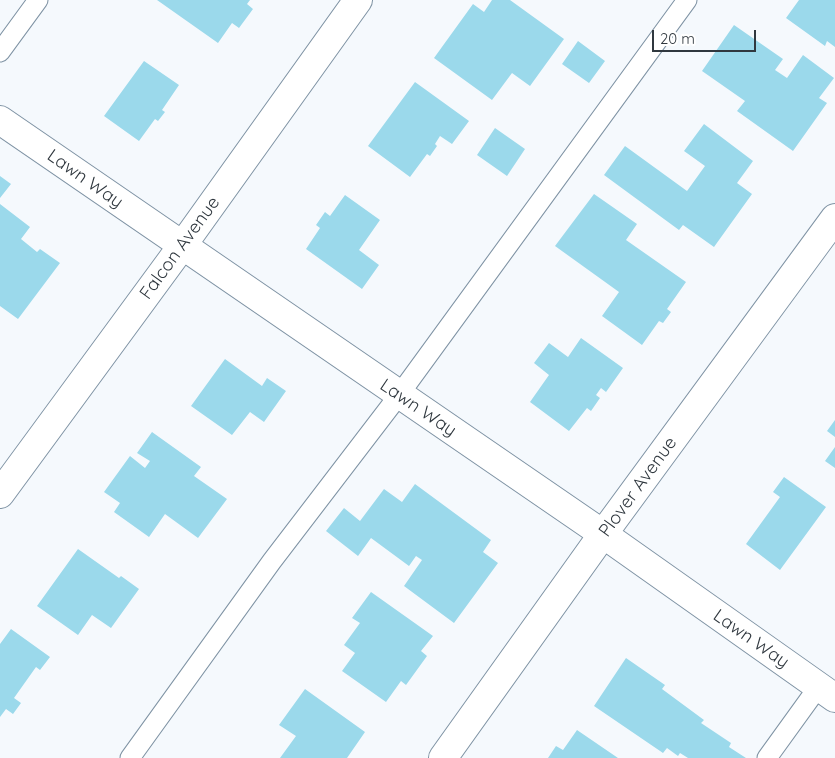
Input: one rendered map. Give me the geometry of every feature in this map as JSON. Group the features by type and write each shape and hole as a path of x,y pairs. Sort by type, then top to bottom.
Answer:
{"street":[{"name":"Falcon Avenue","path":"0,494 182,246 358,0"},
{"name":"Lawn Way","path":"0,120 829,689"},
{"name":"Plover Avenue","path":"443,758 603,534 835,218"}],"lane":[{"path":"0,52 38,0"},
{"path":"130,758 272,561 399,395 687,0"},
{"path":"767,758 829,689"}],"building":[{"path":"157,0 250,0 247,4 253,9 239,28 232,23 218,43"},
{"path":"492,0 510,0 564,39 530,86 512,73 492,100 434,58 473,4 484,12"},
{"path":"799,0 835,0 835,47 827,41 825,46 786,18"},
{"path":"734,25 783,59 775,70 787,78 803,55 834,78 819,98 827,103 793,151 737,111 745,101 702,71"},
{"path":"578,41 605,61 589,83 562,64"},
{"path":"144,61 179,85 162,110 165,112 158,121 155,119 139,141 104,116"},
{"path":"415,82 469,121 452,144 440,136 435,144 437,146 430,156 427,154 410,177 368,146"},
{"path":"704,124 753,161 737,183 752,194 714,247 683,225 679,230 604,175 625,146 687,191 705,166 684,151"},
{"path":"495,128 525,149 507,176 477,155"},
{"path":"0,176 11,184 0,198"},
{"path":"594,194 637,224 626,240 686,282 667,309 671,312 663,323 659,321 642,345 602,316 619,292 555,246"},
{"path":"345,195 380,220 359,250 379,265 362,289 306,249 320,228 316,225 325,212 330,216"},
{"path":"0,204 30,227 21,239 37,252 40,249 60,263 18,319 0,306"},
{"path":"581,338 623,368 606,392 601,388 596,395 600,398 591,411 587,408 569,431 530,402 549,375 534,363 549,343 568,357"},
{"path":"225,359 262,386 267,378 286,391 264,422 250,412 232,435 191,406"},
{"path":"835,420 835,437 827,431"},
{"path":"152,432 201,467 194,476 227,499 198,538 165,514 149,537 114,512 120,503 104,492 130,456 145,468 150,461 137,453"},
{"path":"835,447 835,468 825,461"},
{"path":"784,477 826,507 780,570 746,544 780,497 773,492"},
{"path":"415,484 491,540 483,552 498,563 454,623 404,586 422,560 416,556 409,566 371,538 358,556 326,531 344,508 360,521 384,489 402,502"},
{"path":"78,549 119,578 121,576 139,589 111,628 92,615 78,635 37,606"},
{"path":"371,592 433,636 421,651 427,656 406,685 401,681 386,702 342,671 355,653 344,645 360,623 352,618"},
{"path":"11,629 50,657 40,670 36,667 14,698 21,703 13,714 6,709 0,717 0,644"},
{"path":"626,658 665,685 662,689 704,720 701,723 731,743 729,747 746,758 688,758 680,753 678,756 667,748 663,753 594,706"},
{"path":"305,689 365,732 347,758 280,758 296,736 279,725"},
{"path":"577,730 618,758 548,758 556,746 563,750"}]}
